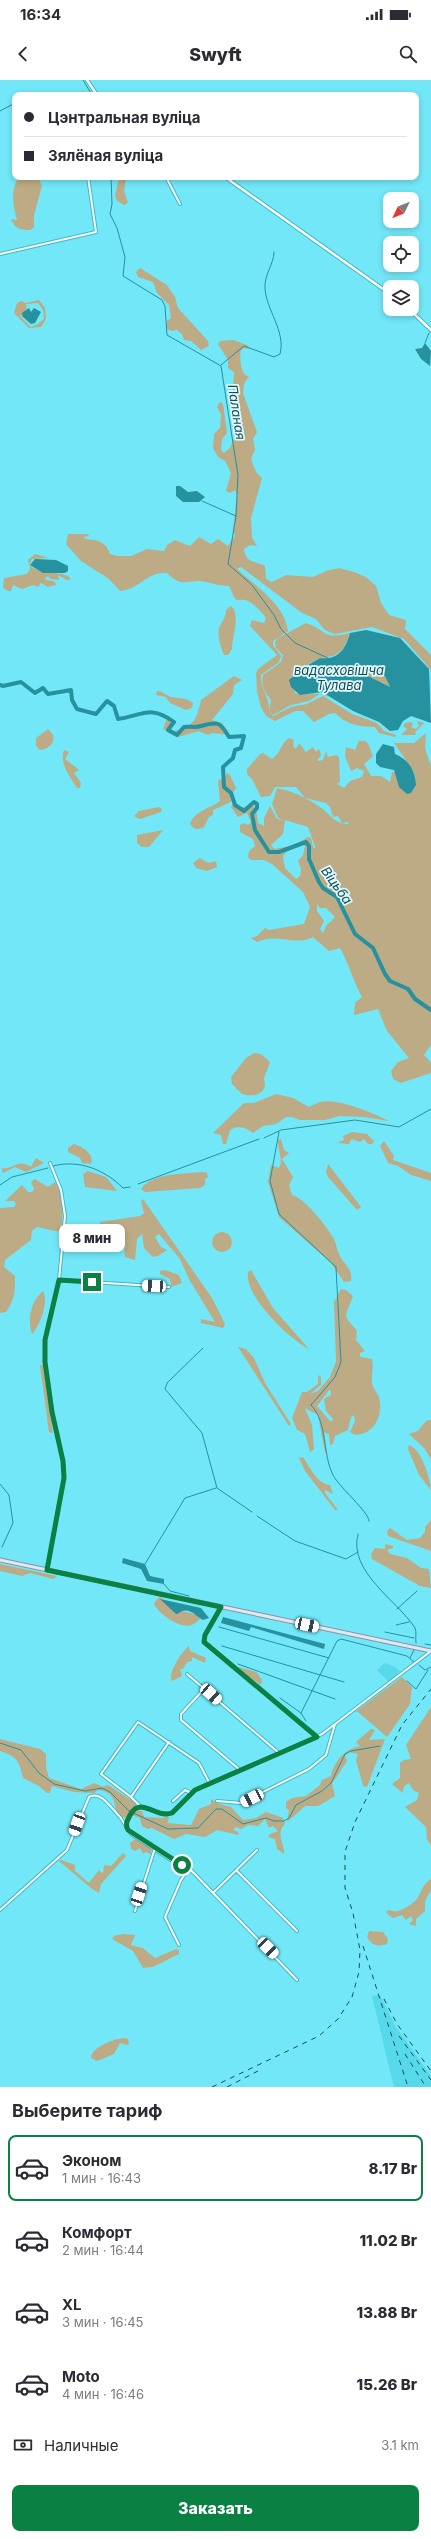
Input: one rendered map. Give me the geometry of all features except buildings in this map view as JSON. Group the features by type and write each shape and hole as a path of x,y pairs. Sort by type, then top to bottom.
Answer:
{"main road":[{"path":"0,1560 431,1651"}],"street":[{"path":"87,80 95,92"},
{"path":"0,254 96,232 89,180"},
{"path":"168,180 180,204"},
{"path":"229,180 383,289"},
{"path":"416,316 431,330"},
{"path":"47,1570 64,1478 63,1461 52,1412 45,1362 45,1340 60,1280 64,1202 50,1163"},
{"path":"60,1280 169,1287"},
{"path":"221,1607 205,1635 204,1642 317,1737"},
{"path":"210,1784 199,1763 138,1722 101,1774 131,1797 140,1806 168,1815 191,1793 317,1737 431,1651"},
{"path":"187,1674 279,1753"},
{"path":"204,1689 181,1714 183,1722 240,1770"},
{"path":"217,1800 241,1803 309,1769 326,1756 335,1724"},
{"path":"131,1797 169,1742"},
{"path":"173,1801 185,1790 191,1793"},
{"path":"0,1910 61,1856 70,1846 89,1797 94,1795 100,1797 120,1817 131,1834 155,1848 174,1862 189,1868 283,1963 297,1980"},
{"path":"126,1826 133,1810 140,1806"},
{"path":"120,1817 128,1819"},
{"path":"135,1911 155,1848"},
{"path":"213,1893 257,1850"},
{"path":"179,1945 165,1917 181,1880 189,1868"},
{"path":"237,1871 297,1931"}],"shaded area":[{"path":"17,180 39,180 42,186 34,215 34,227 30,230 19,228 14,225 11,219 17,220 13,198"},
{"path":"118,180 126,180 124,191 128,203 124,205 117,201 115,196"},
{"path":"140,268 167,285 175,297 178,308 208,341 209,346 201,350 191,341 184,340 182,334 177,330 172,331 166,329 167,321 171,318 169,305 157,293 153,282 138,277 136,272"},
{"path":"39,300 45,308 46,319 41,327 29,328 14,313 17,303 21,301 26,303","holes":["38,303 43,310 44,319 31,327 18,314 23,317 27,308 26,304"]},
{"path":"233,340 247,345 251,349 244,348 241,350 240,357 242,370 249,376 244,384 243,393 257,432 253,439 255,450 251,459 256,472 262,478 251,518 252,538 257,546 250,545 244,549 245,554 251,561 265,566 266,579 272,582 286,575 313,577 326,571 339,568 366,577 376,586 381,603 389,615 406,620 405,629 431,655 431,670 404,639 372,627 335,634 325,630 316,619 302,613 241,567 237,569 276,604 286,622 288,631 273,641 273,645 281,656 279,662 261,675 269,711 273,716 291,707 307,704 323,696 352,714 377,723 384,731 396,735 395,737 379,733 375,727 358,725 343,720 335,713 329,714 314,722 303,711 295,711 275,721 266,716 261,707 257,692 256,673 258,669 277,655 250,626 252,620 264,623 266,618 260,611 247,601 235,599 229,586 200,581 180,582 167,573 154,575 127,590 120,591 109,579 81,561 66,544 68,534 88,534 89,536 84,537 85,539 100,542 106,546 110,554 117,556 131,556 147,549 164,551 167,545 175,540 190,546 199,537 211,544 218,539 228,546 235,536 233,530 237,495 235,490 230,493 226,491 231,473 225,461 218,457 213,448 214,434 220,428 221,414 217,407 220,402 223,404 227,433 222,439 221,450 224,453 230,448 235,436 233,424 237,415 233,391 234,372 228,368 228,360 218,344 220,341"},
{"path":"35,554 49,558 32,559 29,565 28,560"},
{"path":"29,565 40,571 68,576 71,579 67,580 58,575 59,580 51,579 48,576 44,579 55,582 56,585 48,587 41,583 38,587 33,585 22,589 13,585 11,591 3,588 4,578 27,574 30,569"},
{"path":"231,606 234,610 236,620 232,649 228,655 224,655 219,640 219,629 225,617 226,610"},
{"path":"306,623 329,635 334,636 350,633 342,650 338,654 316,660 293,677 295,693 320,694 309,701 291,705 273,715 269,711 271,700 262,682 263,675 281,662 283,655 276,648 275,642 278,638"},
{"path":"363,668 385,676 390,687 362,673 361,670"},
{"path":"234,676 242,680 234,685 233,694 212,720 222,723 230,735 212,733 208,735 199,731 178,737 163,729 168,716 175,722 171,729 174,731 191,724 196,717 201,700"},
{"path":"157,691 190,701 193,703 192,708 186,710 170,703 166,697 156,695"},
{"path":"417,721 424,723 415,732 416,735 401,735 407,729 403,726 405,723 411,722 413,724 411,727 416,729 419,726"},
{"path":"48,729 53,735 53,741 48,747 40,750 36,746 36,738"},
{"path":"426,733 425,748 431,766 431,1045 424,1055 431,1063 431,1073 401,1083 393,1079 391,1071 398,1062 409,1058 387,1031 378,1009 354,1015 355,1003 362,997 340,948 329,951 313,937 300,941 272,938 257,942 251,938 257,936 265,928 269,930 304,924 310,907 303,892 272,864 264,860 251,860 248,857 249,851 255,846 253,839 240,832 240,825 243,823 248,825 251,822 247,813 238,817 231,807 233,804 240,808 252,805 256,808 258,823 264,826 264,818 270,806 277,819 283,820 278,818 272,804 277,788 289,791 305,798 296,787 275,787 270,796 261,797 252,779 247,774 247,769 260,754 263,753 272,759 275,757 286,740 289,738 294,740 293,746 296,749 299,743 306,752 313,747 316,752 318,749 321,756 317,760 319,761 323,760 326,751 328,757 336,755 339,757 340,781 337,784 344,788 350,781 362,777 364,771 357,768 351,771 345,756 346,747 355,750 359,741 365,741 369,745 373,756 364,764 371,776 381,776 390,782 392,772 395,773 398,783 411,793 416,785 414,772 394,743 414,743","holes":["305,798 326,803 330,807 333,817 338,816 342,823 348,822 349,824 341,823","285,820 308,827 316,849 313,847 311,838 308,837 292,846 274,849 271,845 283,834","302,845 305,846 303,855 298,861 301,869 300,876 296,879 285,868 283,856 286,852","317,904 320,908 326,908 335,917 326,926 323,933 320,929 324,921 317,911"]},
{"path":"64,750 69,752 65,759 79,770 74,773 81,783 80,788 77,788 66,770 63,760"},
{"path":"227,773 230,775 236,788 230,797 231,802 213,810 213,815 209,817 204,827 198,829 195,828 190,824 192,819 203,810 220,801 218,780 224,779"},
{"path":"159,807 162,809 161,812 140,819 134,816 139,811"},
{"path":"163,830 149,847 142,847 137,843 137,835"},
{"path":"200,858 208,863 216,861 217,867 207,871 196,868 193,863"},
{"path":"254,1053 261,1054 270,1062 264,1078 265,1086 258,1094 242,1094 232,1084 231,1077 246,1058"},
{"path":"276,1094 293,1098 309,1107 320,1102 327,1101 346,1104 365,1110 389,1121 364,1117 339,1116 325,1120 300,1120 292,1117 286,1117 276,1124 263,1126 253,1133 242,1127 234,1128 230,1130 226,1144 223,1144 221,1135 213,1133 244,1103 254,1103"},
{"path":"352,1132 367,1134 374,1141 372,1144 368,1144 364,1139 360,1142 352,1139 349,1144 337,1143 344,1140 343,1136"},
{"path":"281,1139 284,1150 289,1153 282,1159 293,1177 289,1185 292,1195 303,1201 309,1207 331,1234 338,1252 351,1273 351,1281 344,1282 331,1263 279,1217 268,1182 271,1165 279,1168 280,1165 281,1158 278,1140"},
{"path":"384,1141 394,1156 393,1160 431,1173 431,1181 411,1175 398,1166 388,1163 380,1146"},
{"path":"74,1144 90,1154 92,1160 91,1164 82,1163 80,1158 68,1152 68,1148"},
{"path":"36,1158 44,1163 26,1172 15,1167 3,1173 2,1171 2,1168 19,1164 31,1167"},
{"path":"328,1164 361,1207 357,1210 328,1177 326,1172"},
{"path":"88,1171 106,1177 117,1191 85,1187 83,1174"},
{"path":"203,1172 207,1173 208,1177 205,1179 205,1185 200,1188 145,1192 141,1189 146,1183 153,1179 170,1175"},
{"path":"35,1179 48,1187 55,1182 58,1187 62,1205 61,1230 60,1232 37,1227 32,1231 31,1240 5,1260 4,1267 15,1276 15,1290 9,1308 6,1312 0,1313 0,1208 14,1207 16,1204 14,1201 5,1201 22,1185 28,1192 32,1192 34,1189 31,1182"},
{"path":"143,1199 212,1298 225,1324 223,1328 201,1323 201,1319 215,1322 189,1279 180,1259 159,1234 155,1237 161,1247 167,1250 158,1256 153,1257 144,1248 142,1234 137,1239 135,1260 125,1257 124,1241 121,1241 120,1249 118,1248 116,1235 112,1236 111,1247 103,1252 100,1249 100,1222 140,1216 144,1213 141,1201"},
{"path":"222,1232 229,1235 232,1242 229,1249 222,1252 215,1249 212,1242 215,1235"},
{"path":"165,1270 179,1275 182,1283 171,1287 170,1279 160,1274 160,1271"},
{"path":"251,1270 273,1308 309,1349 300,1344 280,1327 260,1304 253,1293 249,1282 248,1272"},
{"path":"341,1289 346,1290 353,1296 346,1314 347,1319 357,1331 356,1340 365,1351 360,1353 360,1357 372,1359 372,1383 379,1397 380,1408 376,1424 369,1431 357,1435 350,1432 355,1421 354,1415 351,1417 348,1430 335,1436 333,1444 330,1445 329,1434 324,1432 327,1453 325,1453 318,1415 305,1408 312,1425 314,1449 310,1452 305,1434 297,1430 292,1418 302,1392 307,1392 318,1384 318,1375 321,1377 321,1385 310,1394 318,1391 330,1377 336,1362 334,1302","holes":["330,1389 331,1395 324,1399 326,1411 333,1419 331,1422 317,1406"]},
{"path":"43,1291 45,1301 43,1314 32,1334 30,1322 31,1311 39,1295"},
{"path":"238,1347 246,1349 254,1358 265,1383 291,1424 289,1426"},
{"path":"40,1365 43,1365 53,1433 49,1432"},
{"path":"431,1420 431,1459 424,1448 409,1434 418,1431 426,1421"},
{"path":"409,1445 418,1452 421,1458 427,1472 431,1490 419,1475 408,1449"},
{"path":"303,1457 321,1482 330,1485 333,1494 325,1490 325,1493 338,1510 335,1510 305,1471 299,1458"},
{"path":"431,1520 431,1551 388,1536 387,1531 390,1528 407,1540 420,1538 425,1532 425,1527"},
{"path":"385,1544 393,1546 393,1548 387,1550 390,1554 407,1558 421,1568 429,1569 431,1588 420,1586 372,1559 371,1554 375,1548 385,1549"},
{"path":"0,1564 57,1576 53,1579 30,1573 22,1576 0,1571"},
{"path":"160,1596 173,1611 182,1611 198,1615 200,1619 192,1625 187,1626 171,1620 155,1606 154,1603"},
{"path":"189,1646 190,1651 206,1658 205,1663 192,1657 192,1661 187,1662 183,1669 180,1669 182,1676 172,1681 171,1678 173,1668 179,1657"},
{"path":"385,1663 400,1671 389,1682 377,1670"},
{"path":"238,1667 256,1672 262,1680 261,1685 237,1669"},
{"path":"402,1677 412,1687 410,1704 387,1737 358,1712 355,1712"},
{"path":"431,1707 431,1846 427,1839 426,1827 405,1807 417,1800 419,1793 413,1790 409,1783 404,1786 403,1793 392,1784 400,1778 400,1763 404,1760 411,1759 406,1745"},
{"path":"371,1729 375,1730 369,1740 385,1739 367,1787 363,1786 356,1760 358,1754 349,1752 345,1756 347,1761 332,1784 335,1796 318,1806 305,1806 287,1822 289,1810 286,1808 286,1802 292,1798 306,1796 320,1785 322,1780 331,1776 335,1765 341,1756 360,1746 356,1742"},
{"path":"0,1739 40,1749 46,1754 46,1767 49,1778 81,1789 94,1783 103,1787 108,1785 137,1804 126,1818 121,1816 113,1799 105,1792 97,1790 95,1793 74,1792 52,1786 50,1793 47,1793 39,1786 23,1778 17,1760 11,1755 0,1751"},
{"path":"211,1799 219,1804 231,1807 243,1820 256,1818 266,1812 283,1818 285,1824 282,1828 281,1835 284,1854 277,1849 275,1839 268,1837 270,1834 278,1831 273,1826 269,1828 265,1819 258,1826 248,1825 241,1829 236,1827 233,1830 238,1832 239,1835 217,1830 205,1837 186,1834 174,1839 152,1828 148,1829 142,1826 140,1818 132,1815 134,1810 142,1811 144,1817 164,1818 167,1816 169,1818 167,1823 191,1825 199,1809 211,1804"},
{"path":"137,1838 151,1847 151,1854 146,1852 143,1854 140,1848 135,1851 131,1849 130,1843"},
{"path":"123,1853 126,1856 101,1884 99,1893 59,1861 61,1860 75,1865 75,1871 89,1883 99,1870 103,1874 104,1865 111,1866"},
{"path":"431,1879 431,1890 425,1901 425,1911 416,1919 416,1926 409,1924 413,1920 411,1916 406,1920 402,1915 393,1918 386,1913 388,1910 397,1911 410,1905 418,1897 426,1883"},
{"path":"369,1931 383,1932 388,1939 387,1944 373,1944 367,1937"},
{"path":"123,1934 135,1935 131,1945 143,1948 155,1958 176,1949 179,1950 179,1954 153,1967 143,1968 133,1951 112,1939 114,1936"},
{"path":"380,1995 396,2027 431,2076 431,2087 394,2087 372,1996"},
{"path":"124,2038 128,2039 129,2044 127,2045 120,2043 114,2054 97,2061 91,2058 95,2050 104,2044"}],"water":[{"path":"29,308 31,312 34,308 41,312 35,323 31,324 23,317 22,313"},
{"path":"425,343 431,351 430,366 421,359 415,349 422,348"},
{"path":"176,486 180,486 188,492 197,491 205,497 199,502 183,502 176,496"},
{"path":"35,559 56,560 68,566 68,571 65,573 43,573 30,565"},
{"name":"вадасховішча Тулава","path":"366,630 400,638 429,669 431,723 411,716 403,721 398,730 390,731 379,722 353,711 322,692 300,695 291,687 289,680 307,666 318,659 334,657 341,652 350,633","holes":["363,668 385,676 390,687 362,673"]},
{"path":"383,744 394,747 395,754 408,762 413,770 416,785 411,793 407,794 399,787 394,770 380,767 376,763 376,754"},
{"path":"123,1558 145,1564 150,1576 164,1579 164,1584 147,1581 141,1569 122,1563"},
{"path":"160,1599 201,1608 209,1618 203,1620 194,1613 185,1610 176,1614"},
{"path":"223,1617 325,1644 324,1649 251,1627 249,1631 221,1623"}],"waterway":[{"name":"Паланая","path":"83,80 90,92"},
{"path":"0,111 12,105"},
{"name":"Паланая","path":"111,180 112,204 110,214 117,228 125,257 123,276 162,300 165,306 167,335 221,366 238,475 236,516 228,564 252,585 274,615 281,629 295,643 330,659"},
{"path":"221,365 244,346 274,357 280,354 280,337 266,296 265,288 265,283 274,252"},
{"path":"425,343 429,333"},
{"path":"202,501 236,516"},
{"name":"Віцьба","path":"0,685 3,686 21,682 35,693 43,688 48,694 71,690 72,700 77,709 96,714 107,701 114,706 118,719 152,712 166,717 174,722 168,730 177,735 184,727 197,727 215,723 221,726 229,737 244,736 241,748 235,750 233,758 223,767 224,787 231,793 235,805 244,811 254,802 257,804 257,808 252,814 255,830 269,852 279,852 306,842 309,846 309,859 319,882 323,888 337,897 355,934 373,948 385,974 390,981 408,989 415,999 431,1010"},
{"path":"264,1138 281,1130 355,1120 399,1127 431,1109"},
{"path":"279,1132 270,1181 279,1214 336,1267 341,1362 335,1377 311,1405 316,1412 323,1429 327,1457 333,1475 368,1517 369,1521"},
{"path":"138,1184 259,1139"},
{"path":"53,1166 63,1164 82,1165 100,1171 123,1188 130,1187"},
{"path":"0,1185 12,1177 48,1168"},
{"path":"203,1348 167,1383 165,1389 202,1433 217,1488 252,1512"},
{"path":"0,1484 9,1495 13,1523 2,1547"},
{"path":"145,1564 185,1498 216,1488"},
{"path":"257,1516 295,1541 346,1559 358,1552"},
{"path":"358,1534 357,1548 360,1561 376,1585 407,1617 415,1628 416,1643"},
{"path":"164,1584 170,1591 189,1596"},
{"path":"397,1609 417,1591"},
{"path":"396,1625 409,1622"},
{"path":"219,1627 329,1658"},
{"path":"385,1632 414,1638"},
{"path":"301,1713 337,1641 341,1639 407,1656 414,1662"},
{"path":"425,1644 431,1645"},
{"path":"222,1646 344,1682"},
{"path":"410,1658 414,1650"},
{"path":"238,1664 335,1699"},
{"path":"419,1665 425,1670 431,1667"},
{"path":"407,1681 416,1689 428,1670"},
{"path":"280,1698 301,1713 306,1721"},
{"path":"0,1743 21,1750 39,1773 54,1784 85,1791 102,1788 110,1792 129,1811 168,1829 198,1828 216,1809 222,1809 243,1824 266,1818 274,1821 284,1821 289,1818 296,1805 322,1791 331,1783 345,1754 351,1751 380,1746"}],"railway":[{"path":"212,2087 319,2036 338,2019 352,1997 359,1972 360,1950 353,1913 345,1888 345,1852 355,1822 402,1725 431,1689"},
{"path":"363,1946 408,2087"},
{"path":"384,1999 397,2024 431,2071"},
{"path":"399,2036 431,2080"},
{"path":"405,2054 426,2087"},
{"path":"227,2087 258,2071"}],"route":[{"path":"92,1282 59,1280 45,1340 45,1362 52,1412 63,1461 64,1478 47,1570 221,1607 217,1617 205,1635 204,1642 317,1737 195,1790 175,1811 168,1815 137,1806 126,1823 126,1826 131,1834 146,1842 174,1862 182,1865"}]}
